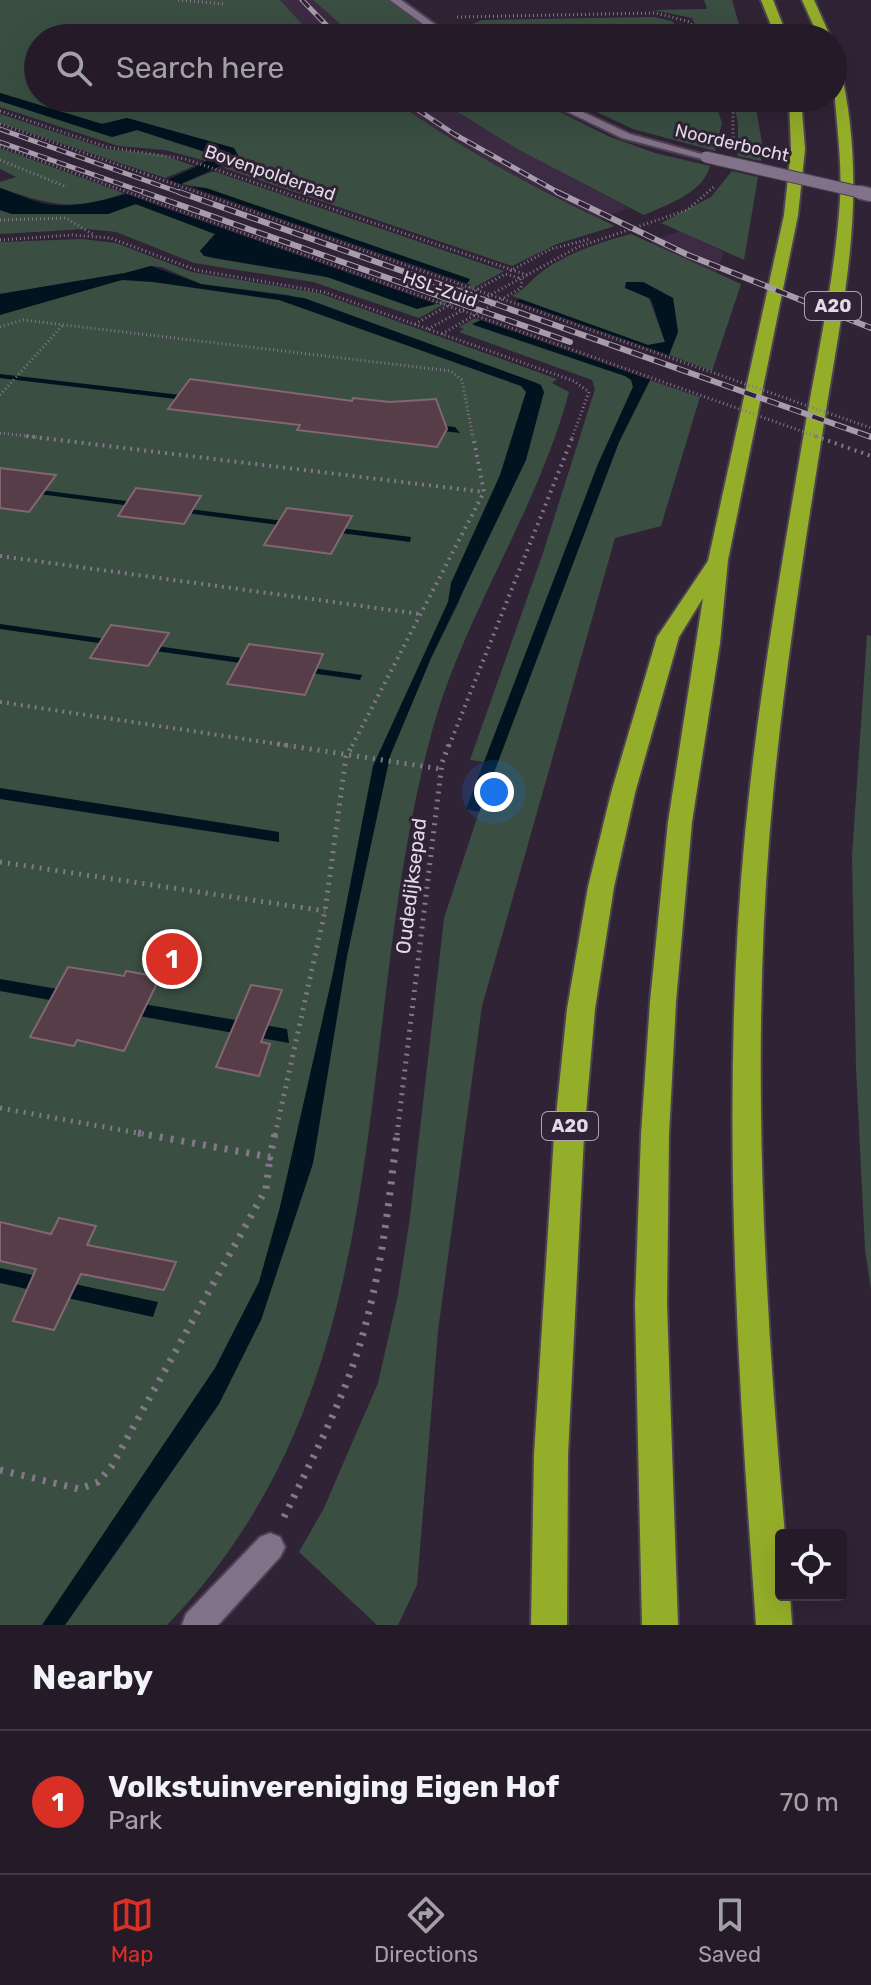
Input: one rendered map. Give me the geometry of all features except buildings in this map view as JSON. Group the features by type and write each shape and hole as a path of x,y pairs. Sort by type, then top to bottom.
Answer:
{"highway":[{"path":"767,0 776,24"},
{"path":"808,0 819,24"},
{"name":"A20","path":"660,1625 651,1304 655,1135 680,822 709,643 718,560 791,215 798,149 796,112"},
{"name":"A20","path":"774,1625 753,1355 746,1181 746,1001 757,835 773,695 844,232 847,150 841,112"},
{"name":"A20","path":"549,1625 551,1455 558,1319 569,1136 581,1009 601,887 623,793 668,637 718,560"}],"street":[{"path":"395,0 429,24"},
{"name":"Noorderbocht","path":"574,112 626,136 871,195"},
{"path":"197,1625 270,1547"}],"path":[{"path":"178,0 225,4"},
{"path":"480,17 656,13 691,24"},
{"name":"Bovenpolderpad","path":"0,111 107,147 163,153 196,162 527,275"},
{"path":"731,112 735,125 733,143"},
{"name":"HSL-Zuid","path":"0,124 871,428"},
{"name":"HSL-Zuid","path":"0,146 871,456"},
{"path":"89,155 107,147"},
{"path":"0,160 67,187"},
{"path":"33,173 52,165"},
{"path":"415,324 551,249 606,236 682,211 705,197 719,180"},
{"path":"0,220 66,218 94,236"},
{"path":"0,240 94,236 122,242 196,270 324,292 442,334 521,288 522,279"},
{"path":"428,329 512,281 522,279 606,236"},
{"path":"505,274 522,279"},
{"path":"0,327 23,320 451,371 462,380 484,492 346,757 325,911 270,1157 266,1189 98,1482 79,1489 0,1470"},
{"path":"0,395 63,325"},
{"name":"Oudedijksepad","path":"270,1547 318,1447 360,1344 384,1241 441,769 518,570 555,487 589,392 574,381 442,334"},
{"path":"0,433 484,492"},
{"path":"0,556 420,614"},
{"path":"0,702 346,757 441,769"},
{"path":"0,862 325,911"},
{"path":"0,1108 270,1157"}],"shaded area":[{"path":"280,0 313,0 340,24 302,24"},
{"path":"409,112 458,112 519,150 630,208 599,219 506,171"},
{"path":"680,231 724,252 716,274 649,242"}],"green space":[{"path":"0,0 280,0 302,24 24,24 24,100 0,93"},
{"path":"313,0 393,0 424,24 340,24"},
{"path":"704,0 732,0 739,24 695,24 692,18 653,10 707,9"},
{"path":"654,17 674,24 472,24 482,20"},
{"path":"0,101 24,109 24,112 34,112 112,137 137,130 216,156 206,161 165,150 118,146 0,107"},
{"path":"63,112 411,112 500,167 615,226 557,244 512,266 224,168 239,157 233,148 127,118 102,124"},
{"path":"458,112 560,112 608,136 655,153 710,166 706,176 692,191 644,215 519,150"},
{"path":"597,112 718,112 722,123 715,151 633,129"},
{"path":"735,112 757,112 763,148 761,161 738,156"},
{"path":"0,114 107,149 163,155 194,166 165,178 0,123"},
{"path":"0,148 124,193 90,203 61,204 0,188 0,182 16,177 0,169"},
{"path":"732,171 758,177 744,260 661,223 711,197"},
{"path":"211,172 504,271 419,318 313,282 194,263 116,232 87,229 0,234 0,210 12,214 108,214 135,204 215,234 200,251 212,258 327,277 436,304 470,280 206,188 181,184"},
{"path":"631,234 741,284 712,371 669,355 678,332 673,298 643,282 665,342 648,345 512,296 542,271 567,257"},
{"path":"82,239 116,243 192,272 319,293 557,379 552,383 569,392 538,479 462,648 431,735 406,850 358,1202 334,1315 298,1425 244,1529 167,1625 65,1625 138,1522 261,1320 313,1163 347,956 390,756 431,658 458,604 544,392 289,295 201,284 162,267 151,266 0,294 0,242"},
{"path":"139,273 288,298 530,386 535,399 384,760 256,1312 55,1625 0,1625 0,301"},
{"path":"475,318 481,320 473,325 625,376 632,380 633,387 598,464 485,762 470,760 542,556 595,389 592,380 459,332 464,329 459,327"},
{"path":"650,380 700,397 661,526 615,538 482,1006 438,1331 417,1585 398,1625 377,1625 299,1552 324,1508 378,1383 398,1295 410,1217 444,918 479,812 619,442"},
{"path":"867,635 871,636 871,1290 865,1249 856,1068 852,856"}],"water":[{"path":"0,93 24,100 24,109 0,101"},
{"path":"34,112 63,112 102,124 127,118 234,148 239,157 145,201 436,304 417,309 327,277 204,256 200,251 215,234 136,204 108,214 12,214 0,210 0,188 47,204 86,203 159,183 216,155 137,130 112,137"},
{"path":"191,187 206,188 470,279 467,284"},
{"path":"151,266 201,284 304,298 534,382 541,385 544,392 526,460 431,658 390,756 347,956 313,1163 261,1320 219,1404 65,1625 42,1625 215,1368 259,1282 280,1207 333,973 373,766 448,602 451,583 500,475 526,392 521,386 279,300 122,280 0,315 0,294"},
{"path":"626,282 643,282 673,298 678,332 669,355 516,301 520,299 648,345 665,342 651,299 625,288"},
{"path":"481,320 650,380 619,442 479,812 466,809 598,464 633,387 631,380 625,376 472,324"},
{"path":"0,374 455,427 460,433 0,378"},
{"path":"0,485 411,537 410,542 0,489"},
{"path":"0,624 362,675 360,680 0,629"},
{"path":"0,788 279,832 279,842 0,799"},
{"path":"0,979 287,1029 289,1043 0,991"},
{"path":"0,1268 158,1302 153,1317 0,1283"}],"pier":[{"path":"159,176 187,186 155,200 437,300 440,305 118,191"},
{"path":"187,186 471,285 466,288 189,191"},
{"path":"512,300 673,357 668,359 575,327 514,305"},
{"path":"482,316 651,376 654,381 475,318"}],"railway":[{"path":"302,0 325,24"},
{"path":"421,112 560,193"},
{"path":"0,129 184,194"},
{"path":"0,142 149,194"},
{"path":"143,192 570,342"},
{"path":"179,192 871,437"},
{"path":"560,193 688,255 871,328"}],"place":[{"name":"Volkstuinvereniging Eigen Hof","path":"172,959"}]}
